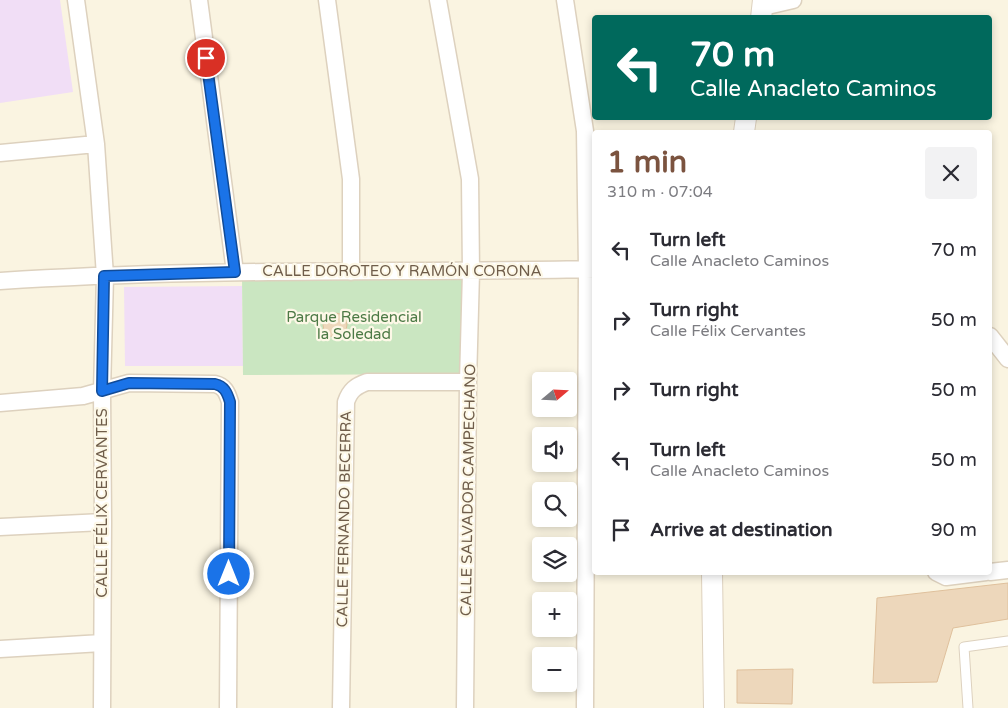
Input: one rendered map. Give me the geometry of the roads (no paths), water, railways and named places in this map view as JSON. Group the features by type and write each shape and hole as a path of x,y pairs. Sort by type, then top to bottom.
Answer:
{"street":[{"name":"CALLE FÉLIX CERVANTES","path":"76,0 96,144 104,276 102,708"},
{"path":"199,0 235,272"},
{"path":"327,0 351,179 351,272"},
{"name":"CALLE SALVADOR CAMPECHANO","path":"438,0 470,179 472,272 468,382 465,708"},
{"path":"565,0 585,131 591,269 585,708"},
{"path":"762,8 793,0"},
{"path":"0,153 96,144"},
{"name":"CALLE DOROTEO Y RAMÓN CORONA","path":"0,282 104,276 235,272 472,272 591,269"},
{"path":"992,339 1008,359"},
{"name":"CALLE FERNANDO BECERRA","path":"341,708 346,402 348,395 353,388 367,382 468,382"},
{"path":"0,403 83,396 129,383 215,384 221,385 228,394 230,402 228,708"},
{"path":"0,527 103,522"},
{"path":"992,572 1008,570"},
{"path":"712,575 714,708"},
{"path":"944,575 956,575"},
{"path":"0,648 102,643"}],"lane":[{"path":"968,708 964,647 1008,641"}],"park label":[{"name":"Parque Residencial la Soledad","path":"354,326"}]}
